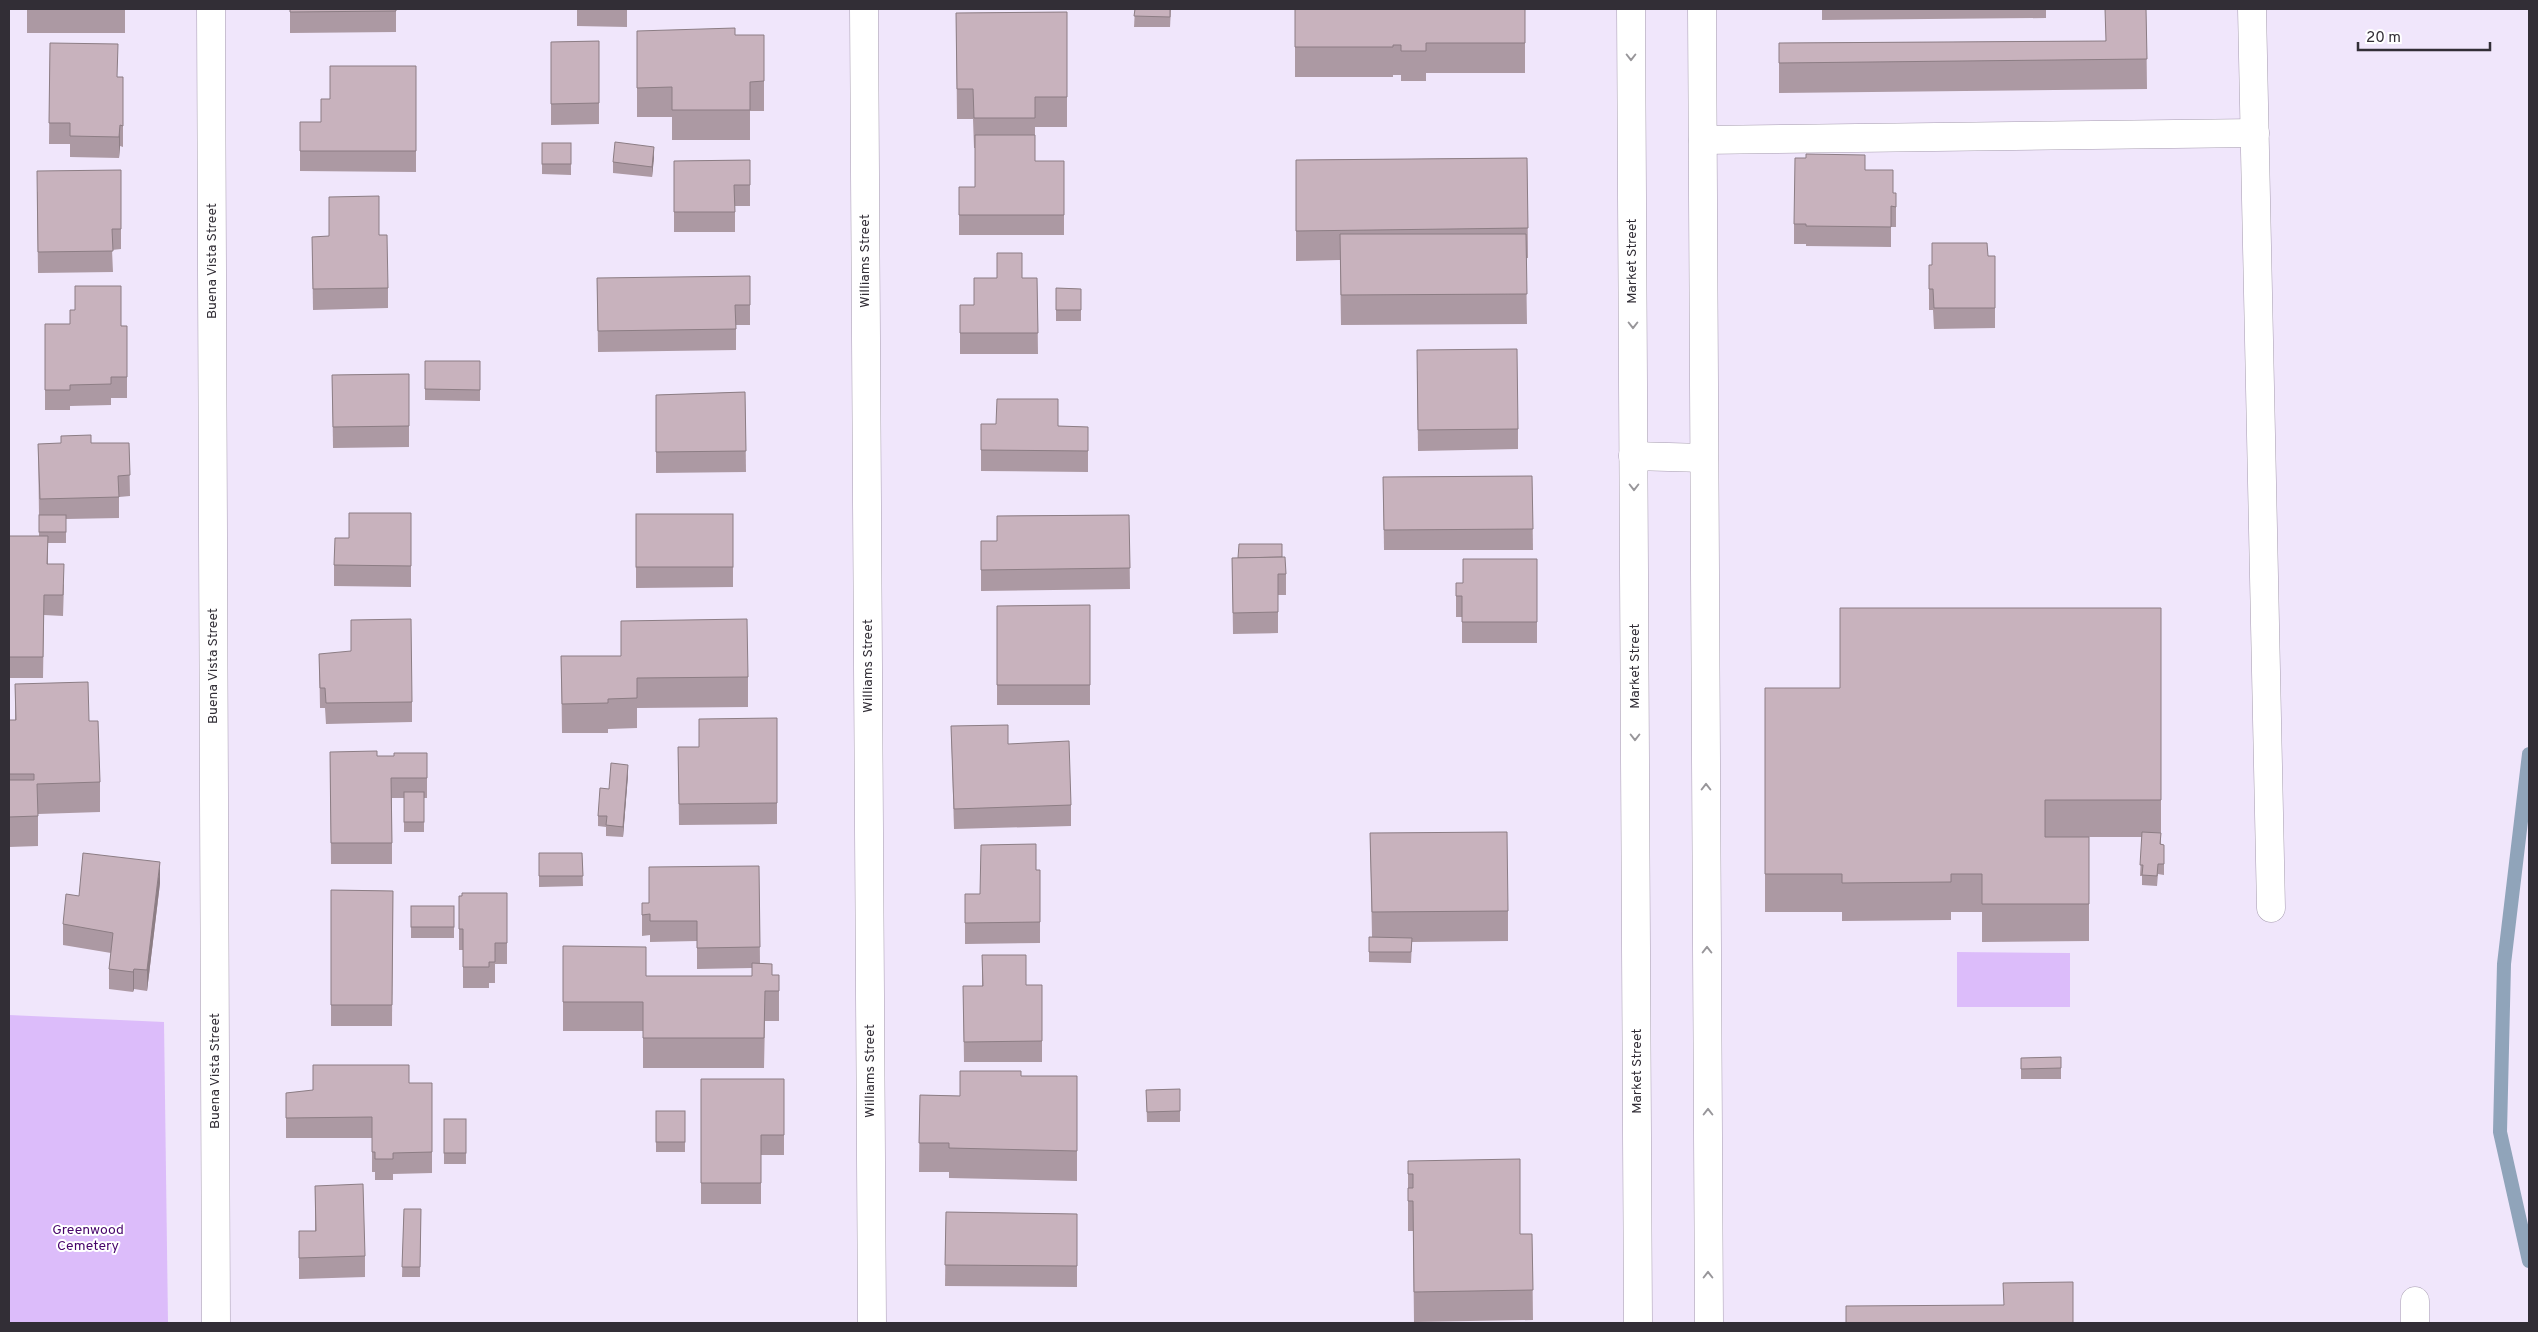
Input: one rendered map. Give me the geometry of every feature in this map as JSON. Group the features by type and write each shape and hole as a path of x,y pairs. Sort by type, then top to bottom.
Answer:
{"street":[{"name":"Buena Vista Street","path":"211,9 216,1323"},
{"name":"Williams Street","path":"864,9 872,1323"},
{"name":"Market Street","path":"1631,9 1638,1323"},
{"path":"1702,9 1709,1323"},
{"path":"2252,9 2271,908"},
{"path":"1702,140 2255,133"},
{"path":"1633,456 1704,458"}],"green space":[{"path":"1957,952 2070,953 2070,1007 1957,1007"},
{"name":"Greenwood Cemetery","path":"9,1015 164,1022 168,1323 9,1323"}],"building":[{"path":"290,9 396,9 396,11 290,12"},
{"path":"1135,9 1170,9 1170,17 1134,16"},
{"path":"1295,9 1525,9 1525,43 1426,43 1426,51 1401,51 1401,45 1393,45 1393,47 1295,47"},
{"path":"2105,9 2146,9 2147,59 1779,63 1779,43 2106,41"},
{"path":"1067,12 1067,97 1035,97 1035,118 974,118 973,89 957,89 956,13"},
{"path":"735,28 735,35 764,35 764,81 750,82 750,110 672,110 672,87 637,88 637,31"},
{"path":"599,41 599,103 551,104 551,42"},
{"path":"50,43 118,44 117,77 123,77 123,126 120,125 119,137 70,136 70,123 49,123"},
{"path":"330,66 416,66 416,151 300,151 300,122 321,122 321,99 330,99"},
{"path":"975,135 1035,135 1035,161 1064,161 1064,215 959,215 959,187 975,187"},
{"path":"615,142 654,147 652,167 613,162"},
{"path":"542,143 571,143 571,164 542,164"},
{"path":"1806,154 1865,155 1865,170 1893,170 1893,193 1896,193 1896,207 1891,206 1891,227 1806,226 1806,224 1794,224 1795,158 1806,158"},
{"path":"1527,158 1528,228 1296,231 1296,160"},
{"path":"750,160 750,185 734,185 735,212 674,212 674,161"},
{"path":"121,170 121,229 112,229 113,251 38,252 37,171"},
{"path":"379,196 379,235 387,235 388,288 313,289 312,237 329,236 329,197"},
{"path":"1340,234 1526,234 1527,294 1341,295"},
{"path":"1932,243 1987,243 1988,256 1995,256 1995,308 1934,308 1933,289 1929,289 1929,265 1932,265"},
{"path":"997,253 1022,253 1022,278 1037,278 1038,333 960,333 960,305 974,305 974,278 997,278"},
{"path":"750,276 750,305 735,305 736,329 598,331 597,278"},
{"path":"75,286 121,286 121,326 127,326 127,377 111,377 111,384 70,385 70,390 45,390 45,324 70,324 70,310 75,310"},
{"path":"1056,288 1081,289 1081,310 1056,310"},
{"path":"1517,349 1518,429 1418,430 1417,350"},
{"path":"425,361 480,361 480,390 425,389"},
{"path":"409,374 409,426 333,427 332,375"},
{"path":"745,392 746,451 656,452 656,395"},
{"path":"997,399 1058,399 1058,426 1088,427 1088,451 981,450 981,424 996,424"},
{"path":"91,435 91,443 129,443 130,475 118,476 119,497 40,499 38,444 61,443 61,436"},
{"path":"1532,476 1533,529 1384,530 1383,477"},
{"path":"349,513 411,513 411,566 334,565 335,538 349,538"},
{"path":"636,514 733,514 733,567 636,567"},
{"path":"39,515 66,515 66,532 39,532"},
{"path":"1129,515 1130,568 981,570 981,541 997,541 997,516"},
{"path":"9,536 48,536 47,564 64,564 63,595 44,595 43,657 9,657"},
{"path":"1239,544 1282,544 1282,557 1238,558"},
{"path":"1285,557 1286,574 1278,574 1278,612 1233,613 1232,558"},
{"path":"1463,559 1537,559 1537,622 1462,622 1462,596 1456,596 1456,583 1463,583"},
{"path":"1090,605 1090,685 997,685 997,606"},
{"path":"1840,608 2161,608 2161,800 2045,800 2045,837 2089,837 2089,904 1982,904 1982,874 1951,874 1951,882 1842,883 1842,874 1765,874 1765,688 1840,688"},
{"path":"411,619 412,702 326,703 325,688 320,688 319,654 351,651 351,620"},
{"path":"747,619 748,677 637,678 637,698 608,699 608,703 562,704 561,656 621,656 621,621"},
{"path":"88,682 89,721 98,721 100,782 37,784 38,816 9,817 9,780 34,780 34,774 9,774 9,720 16,720 15,684"},
{"path":"777,718 777,803 679,804 678,747 699,747 699,719"},
{"path":"1008,725 1008,744 1069,741 1071,805 954,809 951,726"},
{"path":"377,751 377,756 394,756 394,753 427,753 427,778 391,778 392,843 331,843 330,752"},
{"path":"611,763 628,765 623,827 606,825 607,816 598,816 600,788 609,789"},
{"path":"404,792 424,792 424,822 404,822"},
{"path":"1507,832 1508,911 1372,912 1370,833"},
{"path":"2142,832 2161,833 2160,844 2164,845 2164,864 2158,864 2157,876 2142,875 2143,865 2140,865"},
{"path":"1036,844 1036,870 1040,870 1040,922 965,923 965,894 980,894 981,845"},
{"path":"83,853 160,862 147,970 134,969 133,972 109,969 113,933 63,924 66,894 79,896"},
{"path":"539,853 582,853 583,876 539,876"},
{"path":"759,866 760,947 697,948 697,921 650,921 650,914 642,915 642,903 649,903 649,867"},
{"path":"331,890 393,891 392,1005 331,1005"},
{"path":"462,893 507,893 507,943 495,943 495,962 489,962 489,967 463,967 463,929 459,929 459,896 462,896"},
{"path":"411,906 454,906 454,927 411,927"},
{"path":"1369,937 1412,938 1411,952 1369,952"},
{"path":"563,946 646,947 646,976 752,976 752,963 772,964 772,975 779,975 779,991 765,991 764,1038 643,1038 643,1002 563,1002"},
{"path":"982,955 1026,955 1026,985 1042,985 1042,1041 964,1042 963,986 983,986"},
{"path":"2061,1057 2061,1068 2021,1069 2021,1058"},
{"path":"313,1065 409,1065 409,1083 432,1083 432,1152 393,1153 393,1159 375,1159 375,1152 372,1152 372,1117 286,1118 286,1093 313,1090"},
{"path":"960,1071 1021,1071 1021,1076 1077,1076 1077,1151 949,1148 949,1143 919,1143 920,1095 960,1096"},
{"path":"701,1079 784,1079 784,1135 761,1135 761,1183 701,1183"},
{"path":"1180,1089 1180,1111 1147,1112 1146,1090"},
{"path":"656,1111 685,1111 685,1142 656,1142"},
{"path":"444,1119 466,1119 466,1153 444,1153"},
{"path":"1520,1159 1520,1234 1532,1234 1533,1290 1414,1292 1413,1201 1408,1201 1408,1188 1413,1188 1413,1174 1408,1174 1408,1161"},
{"path":"363,1184 365,1256 299,1258 299,1231 316,1231 315,1186"},
{"path":"404,1209 421,1209 420,1267 402,1267"},
{"path":"946,1212 1077,1214 1077,1266 945,1265"},
{"path":"2073,1282 2073,1323 1846,1323 1846,1306 2004,1305 2003,1283"}],"waterway":[{"path":"2529,754 2504,964 2500,1132 2529,1261"}]}
